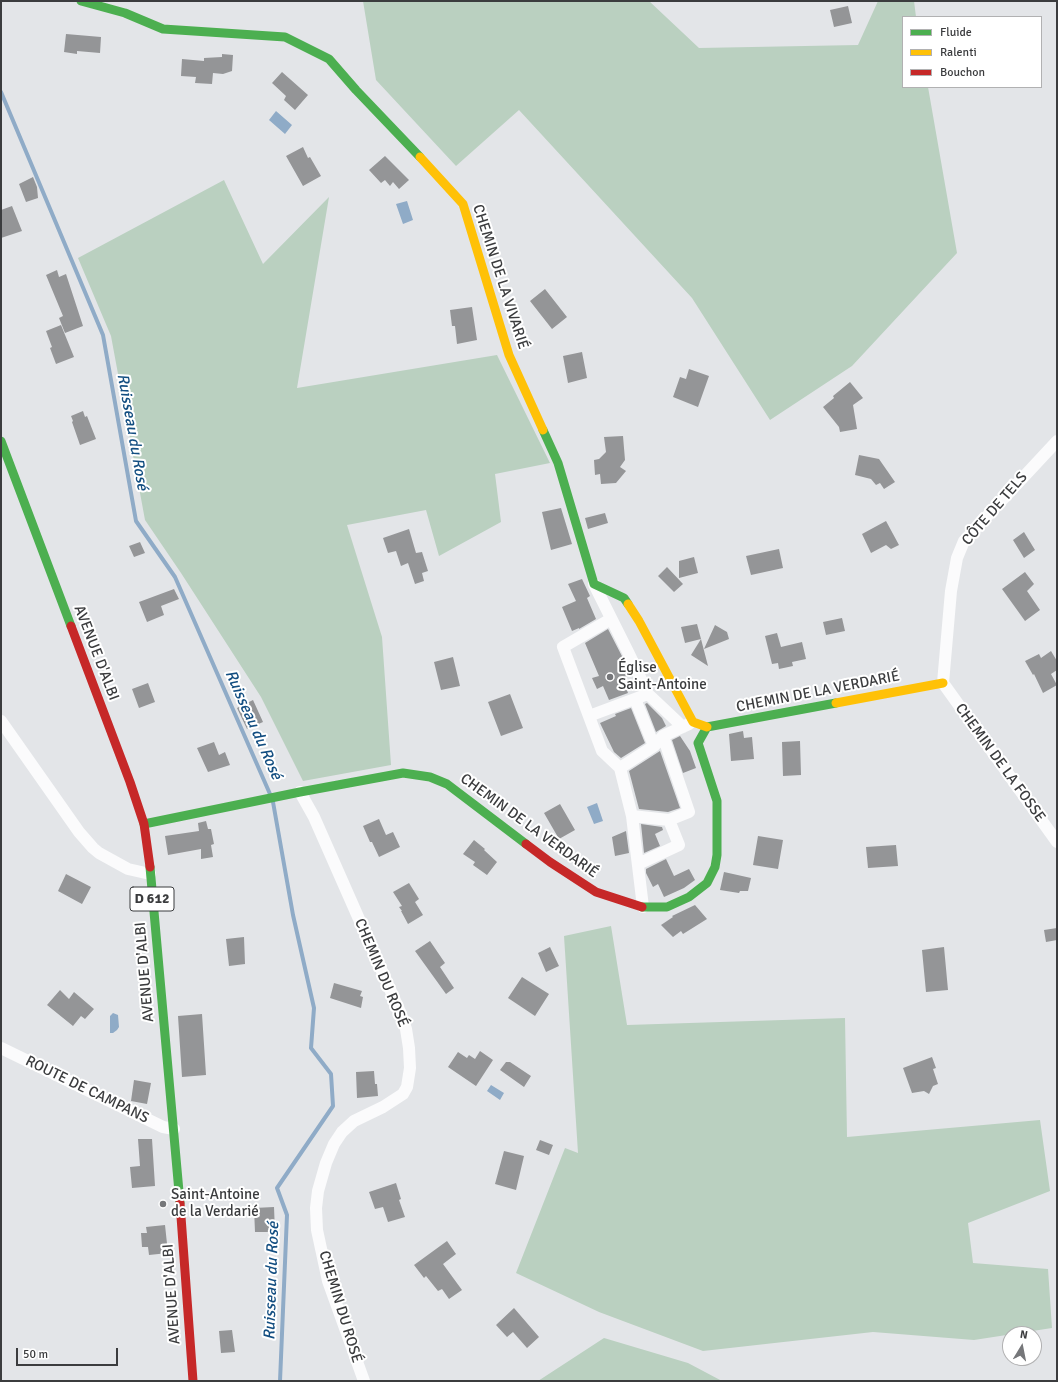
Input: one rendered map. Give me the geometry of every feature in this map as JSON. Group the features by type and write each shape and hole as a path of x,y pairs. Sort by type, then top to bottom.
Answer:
{"street":[{"name":"CHEMIN DE LA VIVARIÉ","path":"81,1 125,14 163,29 285,37 329,59 356,90 383,116 463,204 509,355 558,463 594,584"},
{"name":"AVENUE D'ALBI","path":"1,441 144,824 149,855 174,1129 193,1381"},
{"name":"CÔTE DE TELS","path":"943,684 951,591 957,558 964,541 1057,441"},
{"path":"594,584 648,694 688,725 707,728"},
{"path":"594,584 624,598 639,621 688,725"},
{"path":"611,619 563,647 602,751 620,768 632,816 643,907"},
{"name":"CHEMIN DE LA VERDARIÉ","path":"144,824 300,792 403,773 430,777 447,784 550,862 596,892 643,907 667,907 689,897 707,883 715,867 717,855 717,801 698,743 707,728 869,696 943,684"},
{"name":"CHEMIN DE LA FOSSE","path":"943,684 1057,842"},
{"path":"589,716 648,694"},
{"path":"635,699 654,746"},
{"path":"1,721 78,832 93,848 99,853 128,869 150,874"},
{"path":"620,768 654,746 663,736 688,725"},
{"path":"632,816 669,820 689,812 663,736"},
{"name":"CHEMIN DU ROSÉ","path":"300,792 314,817 400,1012 406,1029 409,1048 410,1068 407,1087 403,1094 383,1107 354,1121 342,1132 331,1150 318,1192 316,1208 317,1230 328,1281 364,1381"},
{"path":"638,864 679,845 669,820"},
{"name":"ROUTE DE CAMPANS","path":"1,1048 163,1127 174,1129"}],"green space":[{"path":"363,1 649,1 699,48 858,45 878,1 914,1 916,16 902,16 902,88 928,88 957,253 852,366 770,420 692,298 519,110 456,166 376,80"},
{"path":"224,180 263,264 329,197 297,388 497,355 550,463 495,474 501,522 439,556 426,510 347,525 382,637 391,765 303,781 261,697 145,520 111,336 78,258"},
{"path":"611,926 627,1025 845,1018 847,1137 1040,1120 1050,1191 968,1223 973,1263 1048,1269 1052,1328 1042,1330 1042,1326 1002,1326 1002,1336 974,1340 873,1332 703,1351 599,1312 516,1273 565,1148 578,1153 564,936"},
{"path":"604,1338 688,1363 722,1381 538,1381"}],"water":[{"path":"276,111 292,125 285,134 269,120"},
{"path":"407,201 413,220 403,224 396,204"},
{"path":"597,803 603,821 594,824 587,807"},
{"path":"113,1013 118,1015 119,1027 113,1033 110,1033 110,1016"},
{"path":"491,1085 504,1093 500,1100 487,1091"}],"building":[{"path":"848,6 852,23 834,27 830,10"},
{"path":"66,34 101,37 100,53 77,51 77,54 64,52"},
{"path":"222,54 233,55 232,71 223,74 213,73 212,84 195,83 196,77 181,76 182,59 204,61 204,58 222,57"},
{"path":"282,72 308,95 295,110 284,100 286,96 272,83"},
{"path":"303,147 308,158 310,157 321,176 303,186 286,156"},
{"path":"385,156 409,180 399,189 393,182 390,186 385,180 381,183 369,170"},
{"path":"33,177 37,187 38,198 26,202 19,184"},
{"path":"12,206 22,231 1,238 1,210"},
{"path":"57,270 59,277 66,274 83,326 65,333 59,318 63,316 46,275"},
{"path":"545,289 567,317 552,329 530,301"},
{"path":"472,307 477,340 457,344 455,326 452,326 450,310"},
{"path":"61,325 74,357 56,364 46,331"},
{"path":"582,352 587,378 568,383 563,356"},
{"path":"689,369 709,376 698,407 673,397 680,377 686,379"},
{"path":"850,382 863,398 853,405 857,429 840,432 839,427 823,407 834,398 833,396"},
{"path":"83,411 85,417 87,416 96,439 80,445 71,416"},
{"path":"623,436 625,460 620,467 626,471 616,483 601,484 600,474 595,475 594,460 599,459 606,452 604,437"},
{"path":"859,455 879,459 895,482 884,489 880,483 876,485 871,479 855,475"},
{"path":"561,508 572,544 551,550 542,512"},
{"path":"605,513 608,523 588,529 585,518"},
{"path":"886,521 899,545 891,549 886,545 871,553 862,534"},
{"path":"409,529 416,553 422,552 428,571 422,573 424,581 415,584 408,563 401,566 396,551 388,553 383,538"},
{"path":"1024,532 1035,550 1024,558 1013,540"},
{"path":"140,542 145,553 134,557 129,546"},
{"path":"779,549 783,568 751,575 746,556"},
{"path":"694,557 698,573 679,578 679,561"},
{"path":"667,567 683,584 674,592 658,576"},
{"path":"1025,572 1034,584 1027,591 1040,610 1025,621 1002,589"},
{"path":"582,579 590,596 587,598 596,619 579,629 572,631 562,607 576,601 568,584"},
{"path":"174,589 179,599 161,606 164,615 147,622 139,602"},
{"path":"842,618 845,631 826,635 823,622"},
{"path":"697,624 701,639 685,643 681,627"},
{"path":"715,625 727,632 729,639 704,649"},
{"name":"Église Saint-Antoine","path":"608,629 626,664 624,665 629,675 622,678 628,693 609,700 603,686 597,689 592,678 599,676 585,643"},
{"path":"777,633 781,647 802,642 806,659 792,662 793,666 779,669 778,663 772,664 765,636"},
{"path":"701,639 708,666 691,655"},
{"path":"1051,651 1057,661 1057,670 1051,674 1057,685 1043,693 1034,674 1033,675 1025,661 1039,654 1041,658"},
{"path":"453,657 460,686 441,690 434,662"},
{"path":"148,683 155,702 139,708 132,689"},
{"path":"510,694 523,728 501,736 488,702"},
{"path":"253,700 263,722 247,729 237,708"},
{"path":"647,703 662,718 666,726 656,732 645,704"},
{"path":"631,708 645,743 621,758 614,752 600,723 616,716 615,714"},
{"path":"743,731 744,738 752,737 754,759 731,761 729,734"},
{"path":"680,736 690,751 696,768 683,773 672,740"},
{"path":"800,741 801,775 783,776 782,742"},
{"path":"214,742 219,755 225,752 230,765 208,772 197,748"},
{"path":"660,751 680,808 668,812 639,809 629,771"},
{"path":"560,804 575,830 559,839 544,813"},
{"path":"379,819 386,835 393,832 400,847 379,857 363,826"},
{"path":"206,821 208,829 211,829 214,844 211,845 213,857 201,859 201,849 168,855 165,836 199,831 198,823"},
{"path":"641,824 662,827 663,830 655,834 660,846 644,853"},
{"path":"626,831 629,853 615,856 612,837"},
{"path":"758,836 783,840 778,869 753,865"},
{"path":"474,840 497,862 487,875 473,865 475,862 463,854"},
{"path":"896,845 898,866 868,868 866,847"},
{"path":"666,859 674,876 689,869 695,880 684,888 664,897 658,884 653,887 646,873 646,869"},
{"path":"724,872 751,878 748,891 740,891 739,893 720,890"},
{"path":"66,874 91,887 82,904 58,891"},
{"path":"409,883 419,899 415,902 423,915 408,924 399,907 402,906 393,892"},
{"path":"695,905 707,919 683,934 681,931 673,937 661,925 673,917 672,916"},
{"path":"1057,928 1057,940 1046,942 1044,930"},
{"path":"244,937 245,964 229,966 226,939"},
{"path":"430,941 445,963 440,967 454,988 446,994 415,951"},
{"path":"550,947 559,966 546,972 538,953"},
{"path":"944,947 948,990 926,992 922,950"},
{"path":"522,977 549,994 535,1016 508,998"},
{"path":"334,983 362,991 360,996 363,997 361,1008 330,998"},
{"path":"60,990 69,999 74,992 94,1009 85,1019 81,1016 73,1026 47,1005"},
{"path":"202,1014 206,1075 182,1077 178,1016"},
{"path":"480,1051 493,1060 476,1086 448,1067 458,1052 467,1058 469,1055 475,1059"},
{"path":"932,1057 936,1068 933,1069 938,1084 933,1086 929,1094 924,1091 912,1093 903,1068"},
{"path":"506,1062 510,1062 531,1076 524,1087 500,1070"},
{"path":"374,1071 378,1096 357,1098 356,1072"},
{"path":"134,1080 151,1083 147,1104 131,1101"},
{"path":"138,1139 152,1139 155,1186 132,1188 130,1167 140,1166"},
{"path":"540,1140 553,1145 549,1155 536,1150"},
{"path":"504,1151 524,1156 516,1190 495,1184"},
{"path":"396,1183 401,1199 399,1200 405,1217 388,1222 383,1207 375,1209 369,1192"},
{"path":"274,1207 275,1232 255,1232 254,1208"},
{"path":"165,1225 168,1253 149,1255 148,1247 142,1247 141,1233 147,1233 146,1227"},
{"path":"447,1241 456,1254 443,1264 462,1290 449,1299 442,1289 438,1291 426,1276 424,1278 414,1265"},
{"path":"514,1308 539,1337 527,1348 513,1332 507,1337 496,1325"},
{"path":"232,1330 235,1352 221,1353 219,1331"}],"waterway":[{"name":"Ruisseau du Rosé","path":"1,92 103,335 136,521 175,577 270,794"},
{"name":"Ruisseau du Rosé","path":"273,802 293,915 314,1008 311,1048 331,1074 333,1106 277,1188 287,1215 280,1381"}],"traffic: fast":[{"path":"81,1 125,13 163,29 285,37 329,59 356,90 420,157"},
{"path":"543,430 558,463 594,584 624,598 628,604"},
{"path":"1,441 71,626"},
{"path":"642,907 667,907 689,897 707,883 715,867 717,855 717,801 698,743 707,727 836,703"},
{"path":"144,824 300,792 403,773 430,777 447,784 526,844"},
{"path":"150,867 180,1203"}],"traffic: slow":[{"path":"420,157 463,204 509,355 543,430"},
{"path":"628,604 639,621 693,722 707,727"},
{"path":"836,703 943,683"}],"traffic: jam":[{"path":"71,626 130,782 144,824 150,867"},
{"path":"526,844 550,862 596,892 642,907"},
{"path":"180,1203 193,1381"}],"place":[{"name":"Église Saint-Antoine","path":"610,677"},
{"name":"Saint-Antoine de la Verdarié","path":"163,1204"}]}
